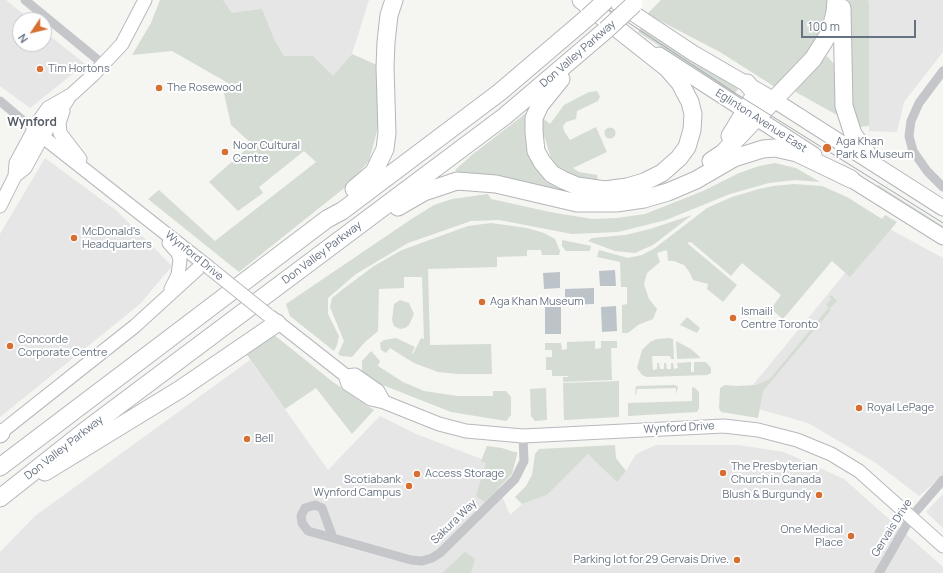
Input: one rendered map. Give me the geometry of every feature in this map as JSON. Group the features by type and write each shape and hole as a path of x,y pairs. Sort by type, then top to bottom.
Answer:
{"highway":[{"path":"327,219 339,202 374,172 385,149 387,133 385,67 386,42 389,15 394,0"},
{"path":"386,42 394,17 404,0"},
{"path":"569,63 559,83 540,105 534,118 536,151 552,174 577,186 605,190 627,187 644,182 662,174 679,158 687,146 692,130 693,114 690,102 680,83 667,68 582,0"},
{"name":"Don Valley Parkway","path":"0,467 327,219 342,211 500,92 606,0"},
{"path":"644,199 702,167 752,114 774,100 813,59 820,49 830,32 835,12 836,0"},
{"path":"842,0 844,106 853,134 873,162"},
{"name":"Don Valley Parkway","path":"0,498 90,427 505,116 569,63 636,2"},
{"path":"747,83 752,88 754,95 752,114"},
{"path":"379,210 400,207 424,192 457,181 496,184 577,203 616,204 644,199 668,192 689,183 734,158 763,149 775,148 798,152 851,180"},
{"path":"0,498 76,455 179,390 272,319"}],"main road":[{"name":"Eglinton Avenue East","path":"582,0 652,51 752,114 851,180 943,237"},
{"name":"Eglinton Avenue East","path":"613,0 693,53 747,83 943,208"}],"street":[{"path":"25,0 103,64"},
{"path":"0,206 15,176 16,163 38,133 48,108 71,94 122,44 145,0"},
{"path":"941,78 919,102 911,120 909,136 913,151 927,171 943,187"},
{"path":"71,94 59,123 60,133 73,152 114,192"},
{"path":"0,101 38,133"},
{"name":"Wynford Drive","path":"38,133 346,376 348,384 371,400 384,402 439,424 466,431 523,436 718,426 771,433 803,442 842,460 872,481 943,546"},
{"path":"141,213 178,253 180,260 178,275 161,304"},
{"path":"0,433 161,304 205,265"},
{"name":"Sakura Way","path":"333,538 411,560 422,561 432,558 440,553 515,479 524,461 523,436"},
{"name":"Gervais Drive","path":"879,573 911,516 943,480"}],"shaded area":[{"path":"0,0 6,0 21,12 12,12 12,52 52,52 52,37 85,64 30,108 0,86"},
{"path":"160,0 223,0 232,13 262,9 274,39 284,56 313,56 333,76 352,54 377,65 380,120 369,161 348,185 239,272 148,199 159,190 215,241 316,162 304,151 259,187 263,193 238,211 209,182 252,144 231,125 224,93 230,87 228,83 172,51 132,55 151,23"},
{"path":"223,0 369,0 352,54 333,77 313,56 284,56 274,39 232,13"},
{"path":"661,0 828,0 828,3 819,35 799,67 775,87 720,52 647,14"},
{"path":"848,0 868,0 869,5 869,126 855,127 851,106 851,39"},
{"path":"868,0 943,0 943,52 904,102 897,132 869,131"},
{"path":"643,25 739,87 734,95 638,32"},
{"path":"827,56 835,65 837,115 794,91"},
{"path":"597,91 600,97 598,101 577,111 576,119 566,122 563,126 564,131 570,140 596,127 607,152 573,168 579,172 597,175 598,181 572,179 552,163 545,138 540,134 543,118 550,124 564,105 589,92"},
{"path":"534,107 528,132 569,187 662,178 666,184 657,188 589,197 489,175 458,173 455,170 473,154"},
{"path":"610,127 614,129 616,133 614,137 610,139 606,137 604,133 606,129"},
{"path":"45,158 117,211 172,266 140,304 0,417 0,234"},
{"path":"775,163 796,168 820,182 795,180 769,183 730,194 666,220 618,232 572,234 499,220 471,221 408,243 356,274 328,298 328,314 339,336 334,351 290,316 286,304 413,218 434,205 452,199 488,194 491,199 550,212 592,219 617,218 645,214 703,191 739,173 759,166"},
{"path":"794,184 822,186 847,197 882,219 885,215 897,222 850,277 832,261 783,319 771,309 781,295 742,263 731,276 691,242 687,243 737,285 723,302 707,289 708,284 693,280 684,265 674,261 668,261 667,250 657,253 660,262 647,273 644,284 649,299 657,309 653,319 638,325 628,333 622,333 622,305 627,304 627,287 621,287 620,262 597,257 599,250 628,258 642,255 655,248 707,208 732,197 759,189"},
{"path":"878,185 943,226 943,232 876,188"},
{"path":"692,215 653,245 635,253 615,251 588,241 592,238 625,235 650,229"},
{"path":"491,223 527,228 544,233 555,239 560,251 559,255 542,255 541,250 527,250 527,256 497,257 497,267 428,269 430,345 491,344 492,374 458,374 438,372 414,363 390,348 386,353 381,350 380,343 384,340 396,338 415,347 412,353 413,354 421,338 424,339 422,277 404,277 404,288 379,289 378,331 365,342 352,357 341,356 338,354 344,341 330,307 332,298 374,266 402,250 468,226"},
{"path":"884,226 943,258 943,475 919,496 876,463 808,423 738,403"},
{"path":"562,240 591,246 590,251 566,251 562,246"},
{"path":"615,270 616,286 600,286 599,271"},
{"path":"560,272 560,288 544,289 543,273"},
{"path":"594,288 594,304 565,305 565,289"},
{"path":"831,295 837,301 829,309 831,310 763,391 758,418 721,412 719,408 720,388 725,385 756,385 770,379 829,307 826,305 831,299 829,297"},
{"path":"400,300 409,303 414,314 409,325 400,329 394,326 392,320 394,304"},
{"path":"616,306 617,331 602,332 601,307"},
{"path":"545,307 561,307 561,334 545,334"},
{"path":"687,317 700,328 697,333 680,325"},
{"path":"273,334 333,382 374,410 352,434 316,388 285,409 245,352"},
{"path":"657,339 673,339 674,359 671,359 670,356 652,356 653,370 657,369 657,363 659,363 660,369 664,369 664,363 666,363 667,369 671,369 671,363 673,363 674,369 678,368 677,363 691,362 691,372 694,372 694,362 706,362 711,368 711,373 707,375 647,377 642,375 637,368 642,350 650,342"},
{"path":"595,341 595,349 601,348 601,341 617,341 617,348 611,348 612,380 563,382 563,377 568,376 552,376 552,370 546,370 546,357 552,357 552,350 545,350 545,343 561,343 562,350 567,349 567,342"},
{"path":"676,341 691,349 701,358 677,359"},
{"path":"371,351 380,361 378,366 403,382 424,391 458,396 493,396 493,391 506,391 511,397 511,415 506,421 451,412 380,384 362,372 362,361"},
{"path":"250,360 328,470 380,416 416,434 487,461 510,515 522,504 547,495 588,454 626,471 636,454 656,445 739,445 784,452 844,479 943,567 943,573 0,573 0,552 35,516"},
{"path":"619,381 619,417 564,420 563,383"},
{"path":"675,385 678,387 676,394 676,388 637,389 636,395 635,394 636,386"},
{"path":"692,387 699,392 699,408 697,412 628,416 628,403 692,401"},
{"path":"546,388 547,420 535,421 531,416 530,389"},
{"path":"615,445 616,458 626,471 617,482 588,454 547,495 522,504 515,497 526,486 532,475 535,454 539,449"},
{"path":"487,446 517,452 517,455 512,474 485,502 476,496 486,463 481,461"},
{"path":"943,494 943,528 926,512"},
{"path":"465,552 475,559 471,573 442,573"}],"tram line":[{"path":"594,0 735,93 943,223"}],"place":[{"name":"Tim Hortons","path":"40,69"},
{"name":"The Rosewood","path":"159,88"},
{"name":"Aga Khan Park & Museum","path":"827,148"},
{"name":"Noor Cultural Centre","path":"225,152"},
{"name":"McDonald's Headquarters","path":"74,238"},
{"name":"Aga Khan Museum","path":"482,302"},
{"name":"Ismaili Centre Toronto","path":"733,318"},
{"name":"Concorde Corporate Centre","path":"10,346"},
{"name":"Royal LePage","path":"859,408"},
{"name":"Bell","path":"247,439"},
{"name":"The Presbyterian Church in Canada","path":"723,473"},
{"name":"Access Storage","path":"417,474"},
{"name":"Scotiabank Wynford Campus","path":"409,486"},
{"name":"Blush & Burgundy","path":"819,495"},
{"name":"One Medical Place","path":"851,536"},
{"name":"Parking lot for 29 Gervais Drive.","path":"737,560"}],"district":[{"name":"Wynford","path":"32,123"}]}
